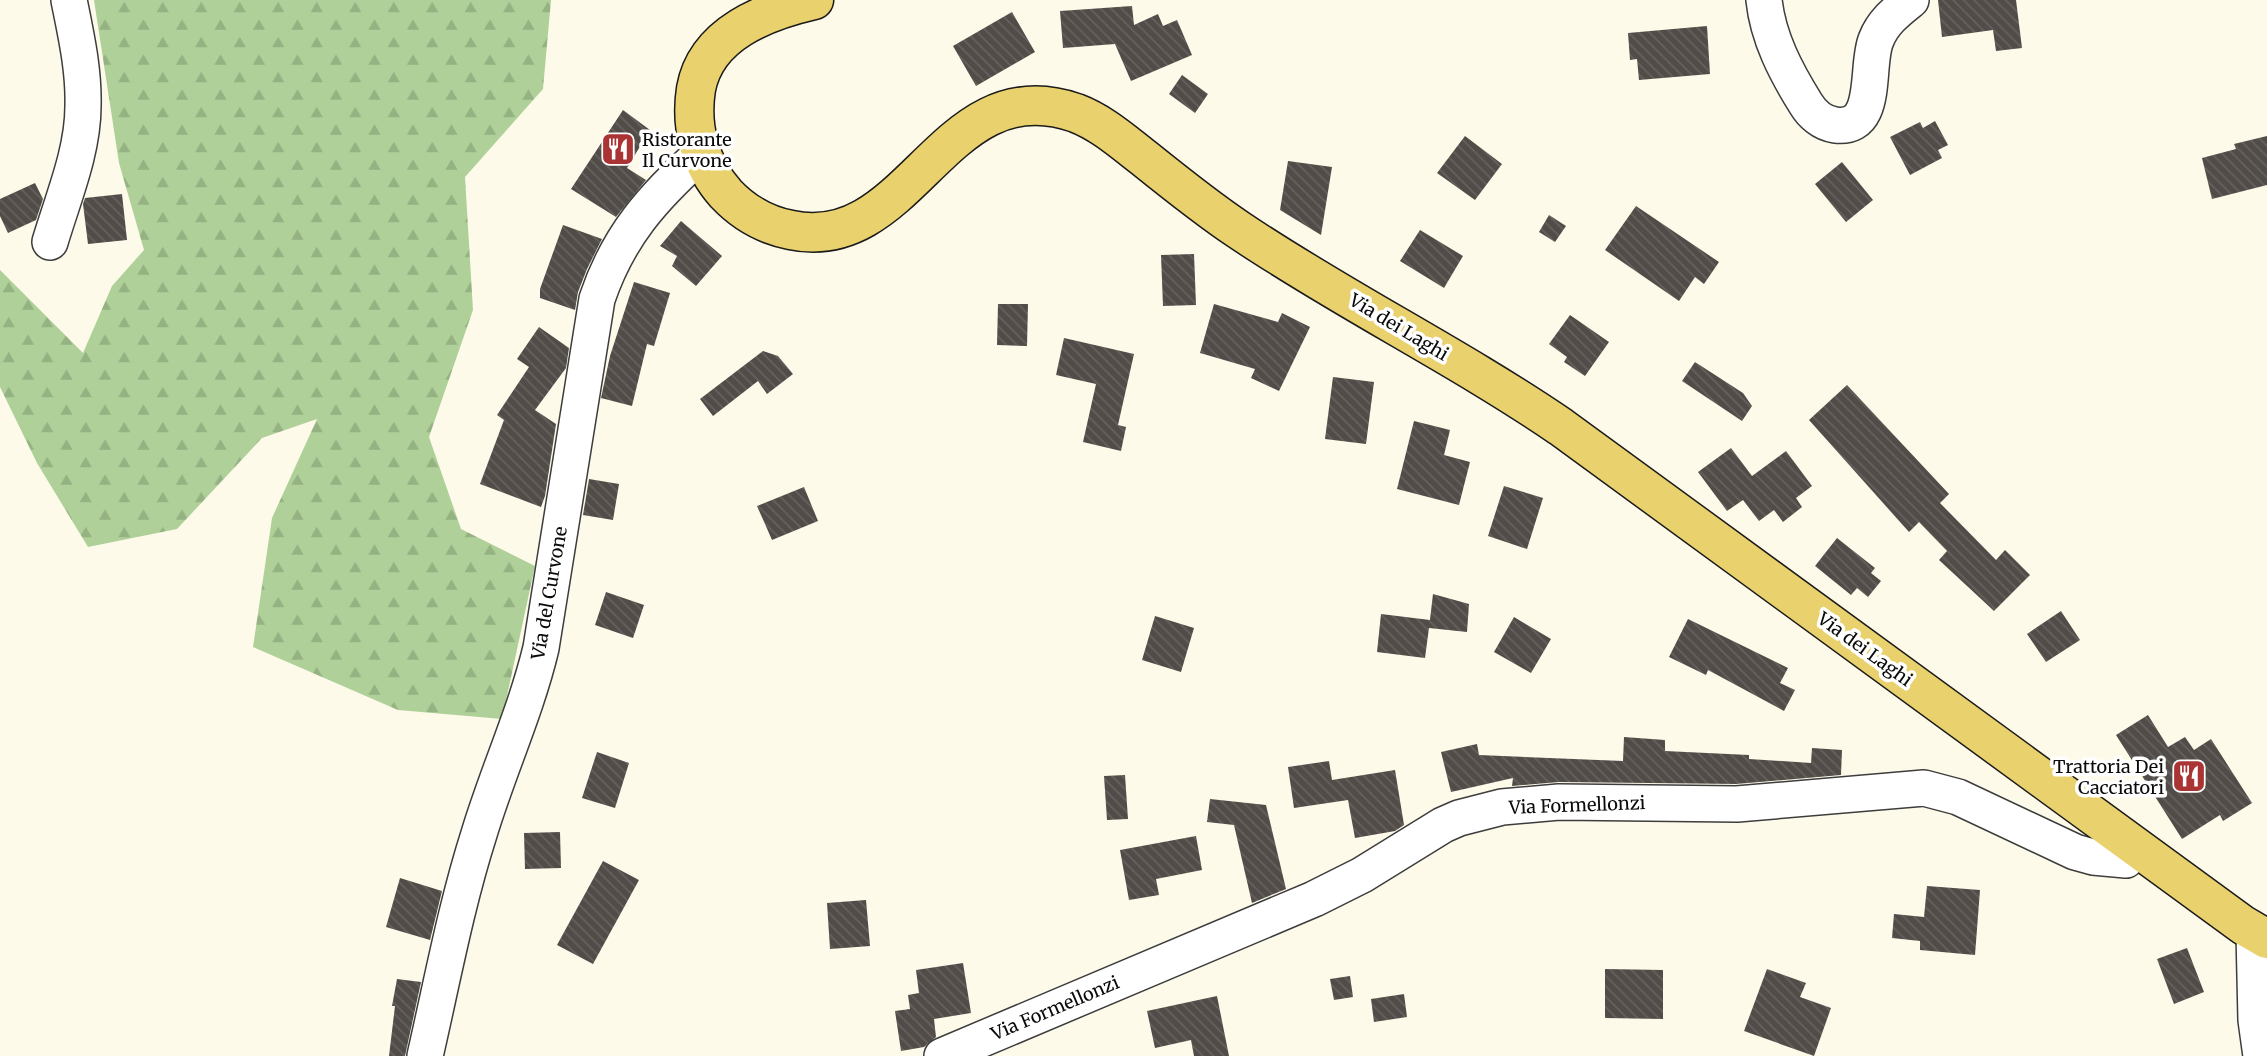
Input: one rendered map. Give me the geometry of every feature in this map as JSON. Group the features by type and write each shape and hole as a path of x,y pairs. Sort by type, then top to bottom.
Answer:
{"main road":[{"name":"Via dei Laghi","path":"814,0 780,9 734,31 717,48 702,72 696,91 694,115 701,154 723,190 748,214 786,229 823,232 852,225 874,214 952,141 981,120 1003,111 1028,106 1053,107 1096,122 1239,230 1515,396 1561,427 2132,854 2260,936"}],"street":[{"path":"50,242 78,147 83,109 81,67 69,0"},
{"path":"1764,0 1774,45 1801,96 1817,117 1839,125 1851,123 1863,113 1875,43 1890,18 1911,0"},
{"name":"Via del Curvone","path":"425,1056 472,855 498,775 526,704 541,648 597,299 611,261 630,229 663,188 701,154"},
{"name":"Via Formellonzi","path":"942,1056 1314,900 1362,875 1443,825 1494,809 1525,804 1576,802 1709,805 1760,803 1917,788 1949,794 2085,855 2132,854"},
{"path":"2260,936 2256,1020 2261,1056"}],"green space":[{"path":"94,0 551,0 543,89 465,177 473,310 429,437 461,529 535,566 502,719 398,710 253,647 272,518 317,419 262,438 177,529 88,547 37,463 0,387 0,270 83,353 112,286 144,250 119,163"}],"building":[{"path":"1938,0 2016,0 2022,48 1996,51 1993,30 1942,37"},
{"path":"1132,6 1134,25 1158,14 1163,26 1177,20 1192,55 1131,81 1115,44 1063,48 1060,11"},
{"path":"1012,12 1035,52 976,86 953,46"},
{"path":"1707,26 1710,74 1639,80 1637,59 1630,60 1628,33"},
{"path":"1182,75 1208,94 1195,113 1169,94"},
{"name":"Ristorante Il Curvone","path":"623,110 650,130 627,168 646,180 616,217 571,189"},
{"path":"1935,121 1948,145 1938,150 1942,158 1910,175 1890,137 1920,122 1923,128"},
{"path":"1465,136 1502,164 1475,200 1437,173"},
{"path":"2267,136 2267,185 2212,199 2202,158 2236,149 2234,144"},
{"path":"1288,161 1332,167 1321,235 1280,210"},
{"path":"1842,162 1873,200 1846,222 1815,184"},
{"path":"35,183 43,199 36,220 8,233 0,216 0,199"},
{"path":"122,194 127,240 88,244 83,204 85,198"},
{"path":"1636,206 1719,262 1704,284 1695,277 1679,301 1605,250"},
{"path":"1549,215 1566,226 1555,242 1539,232"},
{"path":"681,221 722,256 696,286 672,266 677,256 660,246"},
{"path":"563,225 602,239 578,292 575,310 540,298 540,289"},
{"path":"1420,230 1463,256 1444,288 1400,261"},
{"path":"1194,254 1196,305 1163,306 1161,255"},
{"path":"634,282 670,293 654,346 647,344 632,406 601,398 610,356"},
{"path":"998,304 1028,304 1027,346 997,345"},
{"path":"1214,304 1278,322 1282,313 1310,327 1279,391 1251,378 1255,369 1200,353"},
{"path":"1570,315 1609,342 1585,376 1564,362 1567,357 1549,344"},
{"path":"539,327 569,348 566,368 535,410 556,424 541,507 480,484 504,420 497,415 529,367 517,359"},
{"path":"1064,338 1134,354 1118,425 1126,427 1121,451 1083,442 1096,384 1056,375"},
{"path":"763,351 778,356 793,374 767,394 758,381 713,416 700,399"},
{"path":"1695,362 1743,393 1752,406 1742,421 1682,381"},
{"path":"1333,377 1374,382 1366,444 1325,439"},
{"path":"1847,385 1949,494 1940,503 1996,560 2005,550 2030,575 1994,611 1939,560 1947,551 1919,522 1909,532 1809,420"},
{"path":"1414,421 1450,430 1444,455 1470,462 1459,505 1397,489"},
{"path":"1731,448 1752,476 1786,451 1812,486 1796,498 1802,507 1783,522 1774,510 1759,521 1743,500 1727,511 1698,472"},
{"path":"589,479 619,484 613,520 583,515"},
{"path":"1504,486 1543,498 1527,549 1488,536"},
{"path":"804,487 818,521 772,540 757,506"},
{"path":"1837,538 1875,568 1871,573 1881,581 1868,597 1857,588 1851,595 1815,566"},
{"path":"606,592 644,605 633,638 595,625"},
{"path":"1433,594 1469,604 1467,632 1429,628"},
{"path":"2061,611 2080,640 2046,662 2027,634"},
{"path":"1381,614 1430,620 1425,658 1377,652"},
{"path":"1155,616 1194,628 1181,672 1142,660"},
{"path":"1514,617 1551,639 1531,673 1494,652"},
{"path":"1688,619 1788,668 1780,683 1795,690 1784,711 1708,670 1706,675 1669,657"},
{"name":"Trattoria Dei Cacciatori","path":"2148,715 2168,747 2185,737 2194,750 2211,739 2252,803 2223,821 2220,815 2182,839 2116,735"},
{"path":"1624,737 1665,740 1665,751 1749,755 1749,759 1811,763 1812,748 1842,750 1841,775 1736,784 1559,782 1512,786 1513,778 1451,792 1441,752 1477,744 1479,755 1623,761"},
{"path":"597,752 629,763 615,808 582,798"},
{"path":"1329,761 1332,780 1395,770 1404,825 1395,831 1355,838 1348,800 1294,808 1288,767"},
{"path":"1125,775 1128,819 1107,820 1104,776"},
{"path":"1210,799 1266,805 1286,889 1252,903 1234,825 1207,822"},
{"path":"560,832 561,868 525,869 524,833"},
{"path":"1196,836 1202,870 1156,879 1159,895 1129,900 1120,850"},
{"path":"603,861 639,880 593,964 557,945"},
{"path":"400,878 442,891 430,940 386,927"},
{"path":"1927,886 1980,890 1975,955 1920,950 1920,941 1892,938 1894,914 1924,917"},
{"path":"866,900 870,946 830,949 827,903"},
{"path":"2187,948 2204,992 2174,1004 2157,959"},
{"path":"963,963 971,1013 934,1019 936,1037 924,1047 901,1051 895,1011 910,1009 908,995 919,993 916,970"},
{"path":"1605,969 1663,970 1663,1019 1605,1018"},
{"path":"1767,969 1806,983 1800,997 1831,1008 1814,1056 1744,1031"},
{"path":"1350,976 1353,997 1334,1000 1330,979"},
{"path":"397,979 421,982 405,1056 389,1056 395,1006 392,1006"},
{"path":"1404,994 1407,1017 1374,1022 1371,999"},
{"path":"1217,996 1229,1056 1194,1056 1191,1040 1155,1048 1147,1011"}],"place":[{"name":"Ristorante Il Curvone","path":"618,149"},
{"name":"Trattoria Dei Cacciatori","path":"2189,776"}]}
